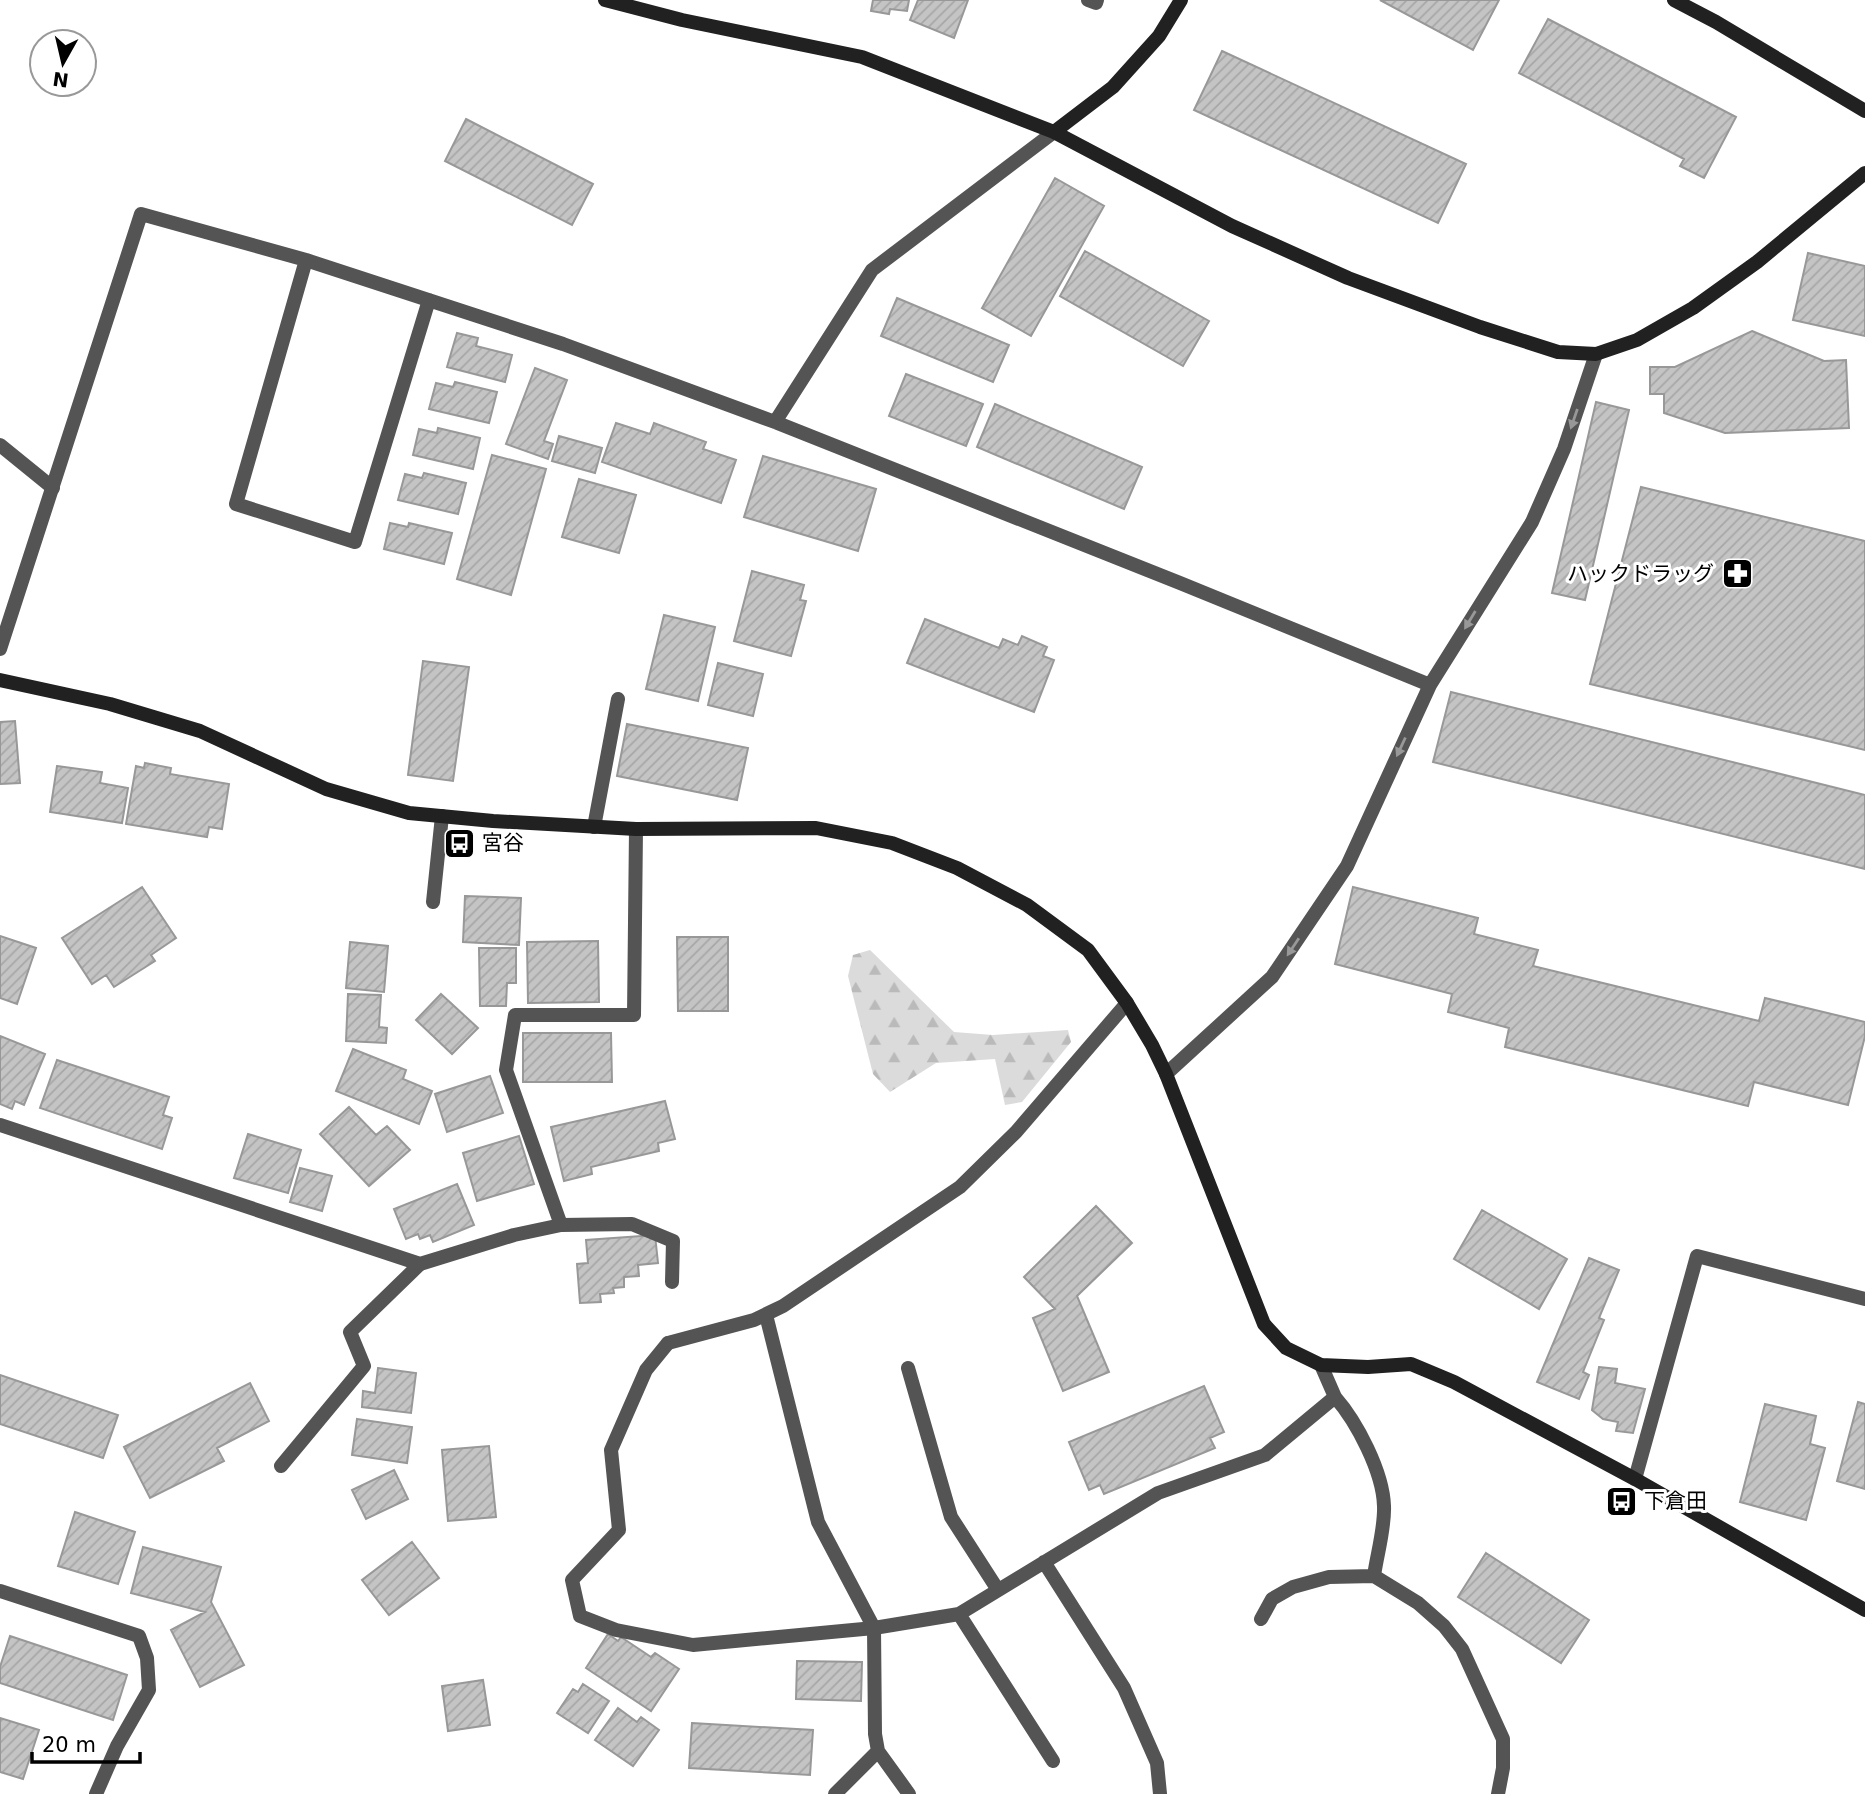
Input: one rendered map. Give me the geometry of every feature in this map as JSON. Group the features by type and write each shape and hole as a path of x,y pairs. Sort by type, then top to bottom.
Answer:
{"street":[{"path":"605,0 682,20 863,57 1054,132 1232,226 1348,278 1480,327 1558,352 1596,354 1637,340 1693,308 1756,262 1865,173"},
{"path":"1088,0 1096,3 1097,0"},
{"path":"775,422 872,270 1112,87 1159,36 1181,0"},
{"path":"1674,0 1865,111"},
{"path":"0,649 141,214 306,260 564,344 775,422 1430,685"},
{"path":"306,260 236,504 262,513 355,542 429,300"},
{"path":"1166,1074 1272,977 1347,866 1430,685 1532,522 1564,449 1596,354"},
{"path":"0,445 53,488"},
{"path":"0,680 110,704 200,731 326,789 409,813 636,829 816,828 892,843 957,868 1027,905 1088,950 1127,1003 1166,1074 1264,1324 1286,1349 1321,1365 1368,1367 1411,1364 1454,1382 1635,1479 1865,1610"},
{"path":"594,827 618,699"},
{"path":"433,902 442,816"},
{"path":"561,1226 506,1070 515,1015 634,1015 636,829"},
{"path":"1127,1003 1016,1132 960,1187 783,1306 754,1320 668,1343 646,1370 611,1450 619,1530 572,1580 580,1616 616,1630 693,1645 874,1628 959,1614 1158,1493 1265,1455 1335,1397"},
{"path":"0,1125 420,1264"},
{"path":"282,1466 364,1366 350,1332 420,1264 514,1235 561,1226 632,1224 673,1241 671,1282"},
{"path":"1635,1479 1697,1256 1865,1299"},
{"path":"766,1315 818,1522 874,1628 875,1734 878,1751 909,1794"},
{"path":"1321,1365 1335,1397 1349,1413 1380,1480 1385,1507 1374,1576"},
{"path":"908,1368 951,1517 998,1590"},
{"path":"1044,1562 1124,1688 1157,1763 1160,1794"},
{"path":"1261,1619 1272,1599 1293,1587 1329,1577 1374,1576 1418,1603 1444,1626 1462,1649 1503,1739 1503,1768 1497,1794"},
{"path":"0,1591 139,1636 147,1658 149,1690 117,1746 96,1794"},
{"path":"959,1614 1054,1761"},
{"path":"835,1794 878,1751"}],"green space":[{"path":"870,950 954,1032 993,1035 1068,1030 1071,1042 1022,1102 1005,1105 995,1059 936,1063 890,1092 873,1074 848,976 853,955"}],"building":[{"path":"873,0 909,0 907,11 890,9 889,14 871,11"},
{"path":"918,0 968,0 954,38 910,20"},
{"path":"1380,0 1499,0 1473,50"},
{"path":"1548,19 1736,117 1704,178 1680,166 1684,159 1519,73"},
{"path":"1222,51 1466,164 1438,223 1194,110"},
{"path":"466,119 593,184 572,225 445,161"},
{"path":"1055,178 1104,206 1031,336 982,308"},
{"path":"1085,251 1209,321 1183,366 1060,296"},
{"path":"1808,253 1865,266 1865,336 1793,320"},
{"path":"897,298 1009,345 993,382 881,336"},
{"path":"1752,331 1824,361 1846,360 1849,428 1725,433 1664,413 1664,394 1650,394 1650,367 1675,367"},
{"path":"457,333 478,338 476,346 512,355 505,382 447,367"},
{"path":"535,368 567,380 544,441 553,444 548,459 506,444"},
{"path":"906,374 983,404 966,446 889,416"},
{"path":"455,382 497,392 489,423 429,409 436,383 453,387"},
{"path":"1596,402 1629,410 1585,600 1552,593"},
{"path":"995,404 1142,467 1124,509 977,447"},
{"path":"616,423 650,434 654,423 706,442 703,449 736,460 721,503 602,462"},
{"path":"438,428 480,438 473,469 413,455 419,429 437,433"},
{"path":"559,436 602,448 595,473 552,461"},
{"path":"492,455 546,469 511,595 457,579"},
{"path":"763,456 876,489 858,551 744,517"},
{"path":"424,473 466,483 458,514 398,500 405,474 422,478"},
{"path":"579,479 636,495 619,553 562,537"},
{"name":"ハックドラッグ","path":"1641,487 1865,541 1865,750 1590,684"},
{"path":"390,523 408,527 409,523 452,533 444,564 384,549"},
{"path":"752,571 804,585 800,600 806,601 791,656 734,641"},
{"path":"664,615 715,627 698,701 646,689"},
{"path":"925,619 999,648 1003,639 1018,645 1022,636 1047,647 1043,656 1054,660 1034,712 907,663"},
{"path":"423,661 469,667 453,781 408,775"},
{"path":"718,663 763,674 753,716 708,705"},
{"path":"1451,692 1865,795 1865,869 1433,762"},
{"path":"15,721 20,783 0,784 0,722"},
{"path":"627,724 748,748 737,800 617,776"},
{"path":"145,763 171,768 170,774 229,784 222,829 209,827 207,837 126,824 136,766 144,768"},
{"path":"57,766 102,772 100,783 128,788 122,823 50,812"},
{"path":"142,887 176,938 151,955 155,961 114,987 106,975 92,984 62,938"},
{"path":"1353,887 1478,918 1474,934 1538,950 1533,966 1759,1021 1765,998 1865,1022 1865,1036 1848,1105 1754,1082 1748,1106 1505,1047 1509,1028 1448,1012 1452,994 1335,964"},
{"path":"465,896 521,898 519,945 463,942"},
{"path":"0,936 36,948 17,1004 0,998"},
{"path":"677,937 728,937 728,1011 678,1011"},
{"path":"598,941 599,1002 528,1003 527,942"},
{"path":"350,942 388,946 384,992 346,988"},
{"path":"479,948 516,948 516,983 507,983 506,1006 480,1006"},
{"path":"348,994 381,995 379,1027 387,1028 386,1043 346,1041"},
{"path":"441,994 478,1028 452,1054 416,1020"},
{"path":"523,1033 611,1033 612,1082 523,1082"},
{"path":"0,1036 45,1054 24,1105 15,1101 12,1109 0,1104"},
{"path":"353,1049 406,1070 403,1079 432,1091 419,1124 336,1091"},
{"path":"57,1060 169,1097 163,1115 172,1118 162,1149 40,1108"},
{"path":"490,1076 503,1113 447,1132 435,1094"},
{"path":"665,1101 675,1139 658,1143 659,1151 591,1167 592,1174 564,1181 551,1127"},
{"path":"349,1107 376,1135 387,1126 410,1150 369,1186 320,1134"},
{"path":"248,1134 301,1150 288,1193 234,1178"},
{"path":"519,1136 534,1184 477,1201 463,1153"},
{"path":"300,1168 332,1176 322,1211 290,1202"},
{"path":"457,1184 474,1225 433,1242 430,1235 420,1239 418,1234 406,1239 394,1209"},
{"path":"1096,1206 1132,1243 1077,1296 1109,1372 1063,1391 1033,1318 1055,1309 1024,1277"},
{"path":"1482,1210 1567,1259 1539,1309 1454,1259"},
{"path":"655,1235 658,1263 638,1265 639,1276 624,1277 624,1287 613,1288 614,1293 600,1294 601,1302 580,1303 577,1264 588,1263 586,1240"},
{"path":"1589,1258 1619,1270 1599,1318 1604,1320 1583,1372 1589,1375 1579,1399 1537,1382"},
{"path":"1599,1367 1617,1369 1615,1383 1645,1389 1633,1433 1616,1431 1618,1422 1603,1419 1592,1410"},
{"path":"378,1368 416,1373 411,1413 362,1407 363,1391 375,1393"},
{"path":"0,1375 118,1415 103,1458 0,1424"},
{"path":"250,1383 269,1421 217,1448 224,1461 150,1498 124,1447"},
{"path":"1204,1386 1224,1432 1210,1438 1215,1448 1104,1494 1100,1485 1089,1490 1069,1442"},
{"path":"1858,1402 1865,1404 1865,1489 1837,1481"},
{"path":"1765,1404 1816,1416 1810,1444 1825,1448 1806,1520 1740,1502"},
{"path":"357,1419 412,1427 407,1463 352,1455"},
{"path":"489,1446 496,1517 448,1521 442,1450"},
{"path":"394,1470 408,1499 366,1519 352,1490"},
{"path":"75,1512 135,1532 118,1584 58,1566"},
{"path":"412,1542 439,1578 389,1615 362,1580"},
{"path":"143,1547 221,1567 211,1602 244,1665 200,1687 171,1630 205,1612 131,1593"},
{"path":"1486,1553 1589,1620 1561,1663 1458,1597"},
{"path":"608,1634 618,1641 621,1637 651,1657 655,1653 679,1669 651,1711 586,1668"},
{"path":"10,1636 127,1675 113,1720 0,1683 0,1667"},
{"path":"797,1661 862,1662 861,1701 796,1699"},
{"path":"483,1680 490,1725 448,1731 442,1686"},
{"path":"583,1684 609,1701 588,1733 557,1713 573,1689 578,1692"},
{"path":"618,1708 637,1722 641,1717 659,1730 633,1766 595,1740"},
{"path":"0,1718 39,1730 23,1779 0,1772"},
{"path":"692,1723 813,1730 810,1775 689,1768"}],"place":[{"name":"ハックドラッグ","path":"1737,574"},
{"name":"宮谷","path":"459,843"},
{"name":"下倉田","path":"1621,1501"}]}
